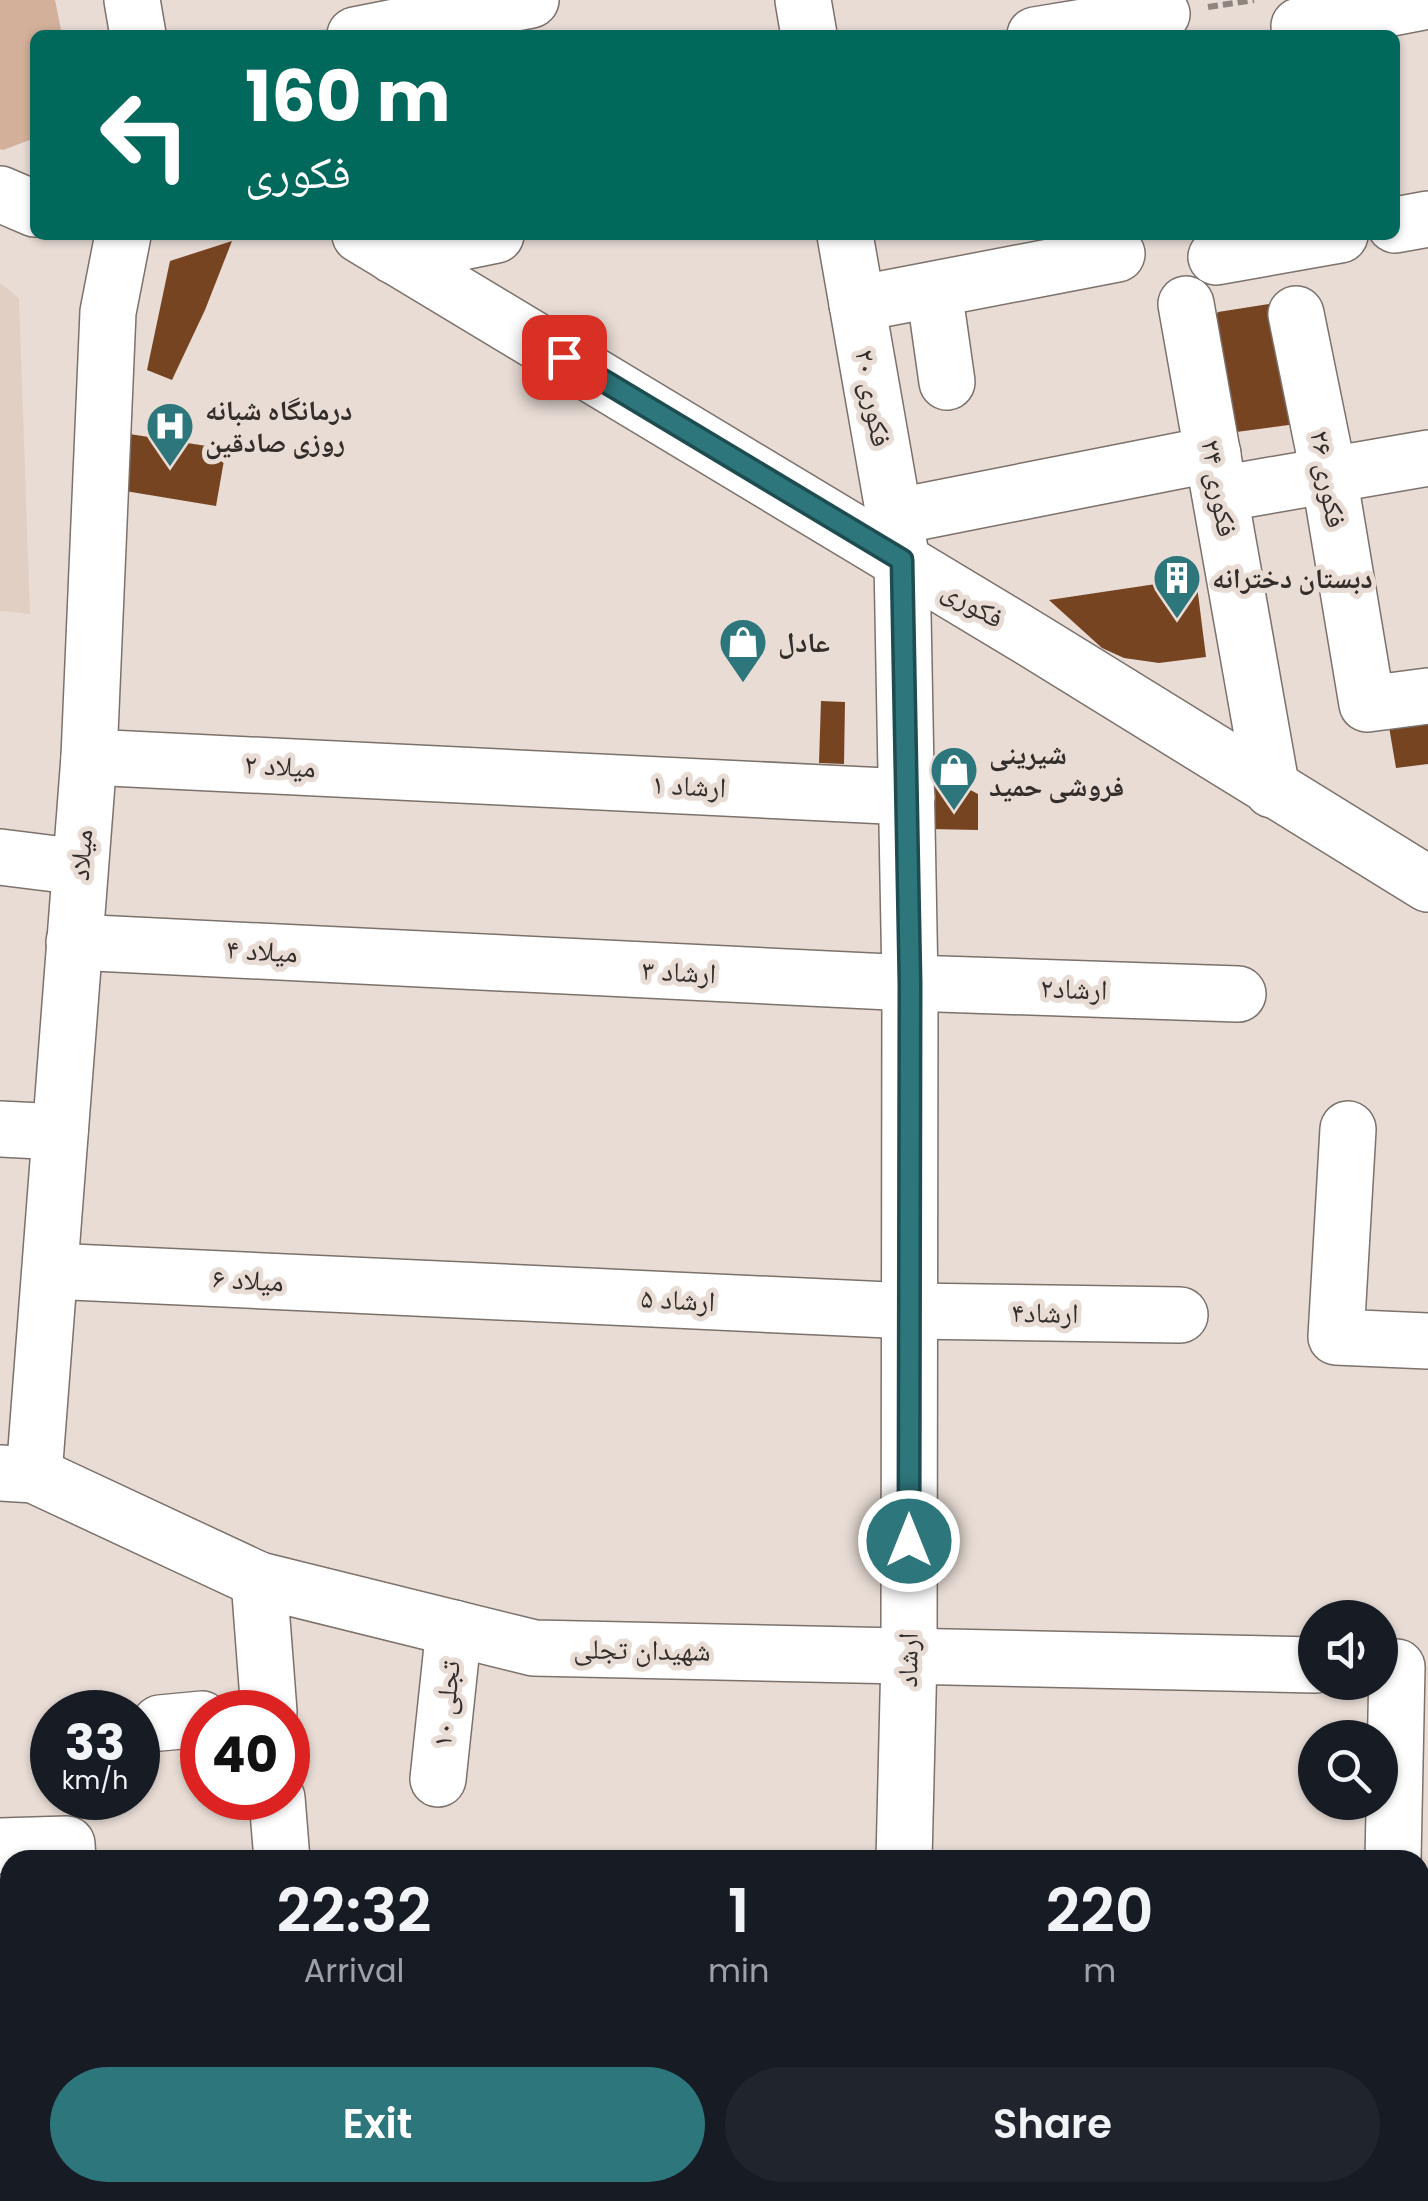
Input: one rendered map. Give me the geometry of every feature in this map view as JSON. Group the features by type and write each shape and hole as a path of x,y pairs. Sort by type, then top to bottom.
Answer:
{"street":[{"path":"132,0 137,30"},
{"path":"380,30 530,0"},
{"path":"803,0 809,30"},
{"path":"1298,20 1412,2"},
{"path":"1065,30 1162,14"},
{"path":"0,194 30,207"},
{"path":"1400,224 1428,219"},
{"name":"میلاد","path":"17,1474 50,1272 88,757 112,240"},
{"path":"377,245 436,240"},
{"name":"فکوری ۲۰","path":"846,240 898,539"},
{"path":"1216,257 1311,240"},
{"name":"فکوری","path":"377,245 898,539 1272,790 1428,884"},
{"path":"857,304 1118,254"},
{"path":"934,290 947,382"},
{"name":"فکوری ۲۴","path":"1186,304 1272,790"},
{"name":"فکوری ۲۶","path":"1296,314 1329,476 1367,704 1428,696"},
{"path":"898,539 1216,474 1329,476 1428,458"},
{"name":"ارشاد","path":"898,539 910,983 909,1656 904,1850"},
{"name":"۲ میلاد","path":"88,757 472,776"},
{"name":"۱ ارشاد","path":"472,776 907,797"},
{"path":"0,857 80,867"},
{"name":"۴ میلاد","path":"74,942 449,960"},
{"name":"۳ ارشاد","path":"449,960 910,983"},
{"name":"۲ارشاد","path":"910,983 1238,994"},
{"path":"1348,1128 1336,1337 1428,1340"},
{"path":"0,1129 60,1132"},
{"name":"۶ میلاد","path":"50,1272 446,1290"},
{"name":"۵ ارشاد","path":"446,1290 910,1312"},
{"name":"۴ارشاد","path":"910,1312 1180,1315"},
{"name":"شهیدان تجلی","path":"17,1474 259,1580 534,1648 1298,1665"},
{"path":"259,1580 268,1690"},
{"name":"۱۰ تجلی","path":"438,1779 454,1628"},
{"path":"1393,1850 1402,1667"},
{"path":"279,1820 281,1850"},
{"path":"0,1846 67,1844 67,1850"}],"shaded area":[{"path":"0,0 55,0 61,30 30,30 30,140 0,149"},
{"path":"0,283 19,298 30,614 0,611"}],"building":[{"path":"232,241 172,380 147,370 170,261"},
{"path":"1275,303 1296,424 1229,433 1208,328 1218,312"},
{"name":"درمانگاه شبانه روزی صادقین","path":"123,433 226,449 216,506 113,489"},
{"path":"1196,578 1206,657 1159,663 1124,658 1102,648 1049,600"},
{"path":"1428,700 1428,764 1396,768 1386,709"},
{"path":"821,701 845,702 844,764 819,763"},
{"name":"شیرینی فروشی حمید","path":"930,769 978,794 978,830 929,829"}],"place":[{"name":"درمانگاه شبانه روزی صادقین","path":"170,468"},
{"name":"دبستان دخترانه","path":"1177,620"},
{"name":"عادل","path":"743,684"},
{"name":"شیرینی فروشی حمید","path":"954,812"}],"route":[{"path":"564,357 902,560 910,983 909,1541"}]}
